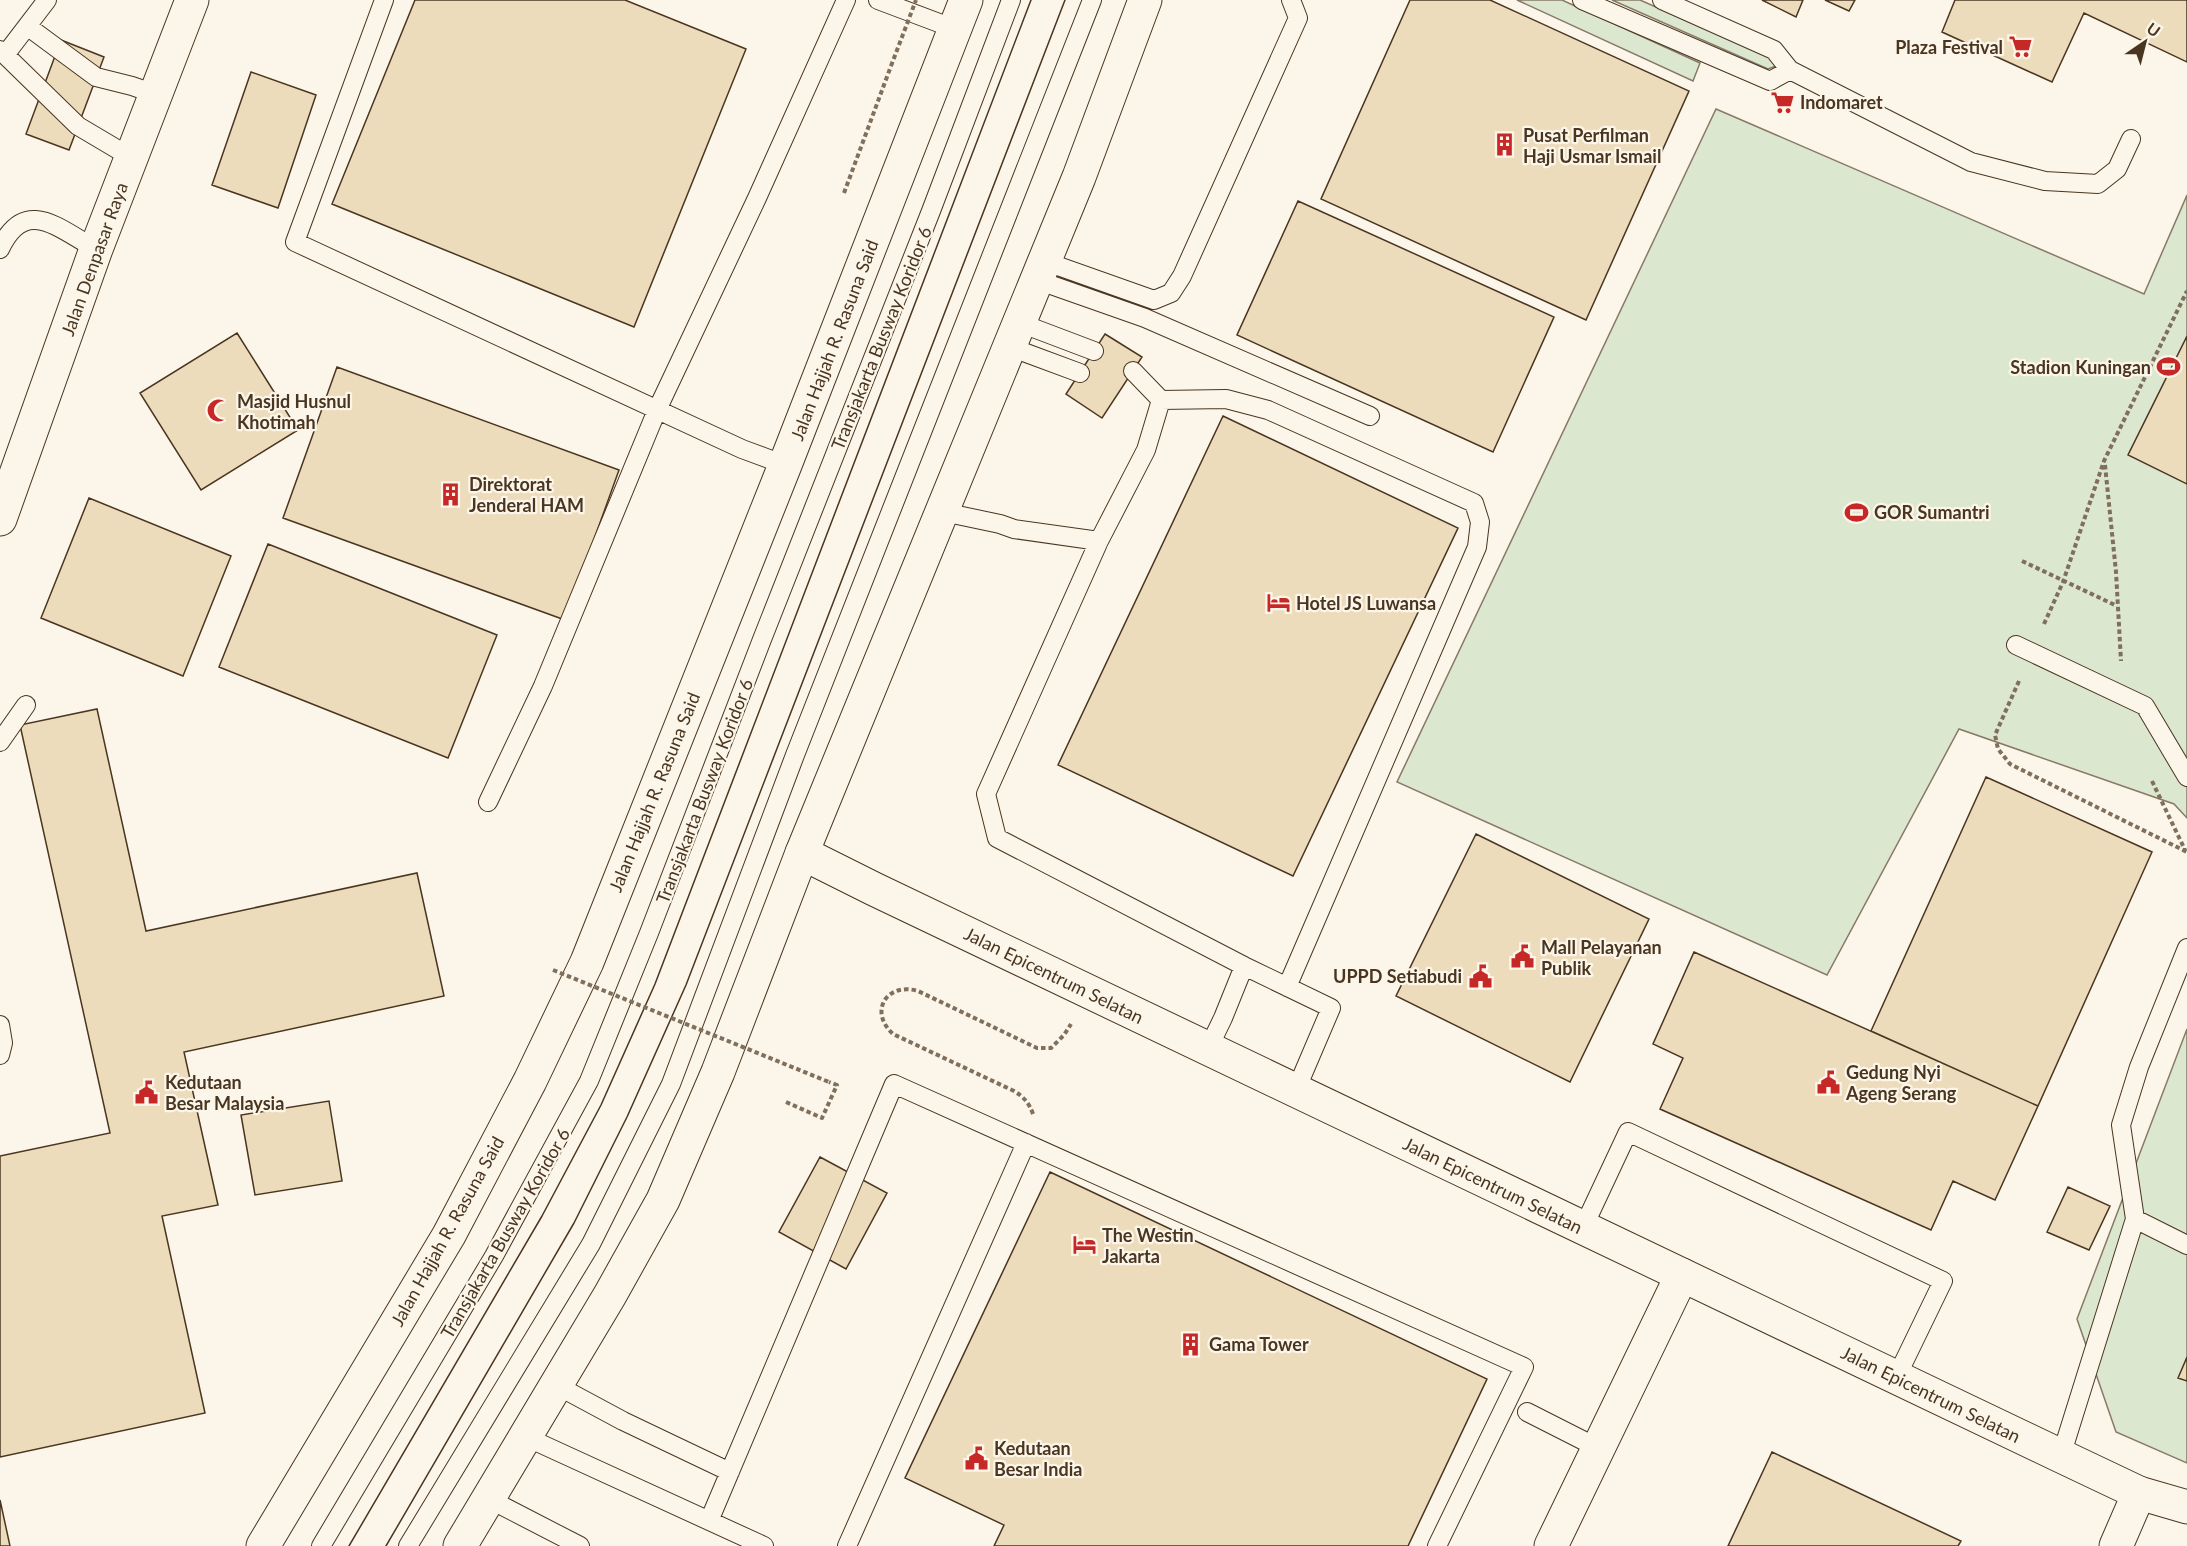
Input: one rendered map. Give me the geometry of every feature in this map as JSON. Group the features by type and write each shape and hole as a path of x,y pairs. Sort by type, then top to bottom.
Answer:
{"main road":[{"name":"Jalan Denpasar Raya","path":"0,519 96,249 192,0"},
{"path":"460,1546 610,1295 663,1200 718,1072 802,853 1079,177 1145,0"},
{"name":"Jalan Hajjah R. Rasuna Said","path":"268,1544 449,1235 539,1061 587,962 961,15"},
{"name":"Jalan Epicentrum Selatan","path":"802,853 1090,993 2139,1493 2187,1507"},
{"path":"1551,1546 1682,1275"},
{"path":"2116,1546 2139,1493"}],"lane":[{"path":"47,0 27,26 2,52 78,126 132,158"},
{"path":"384,0 295,242 742,449 785,465"},
{"path":"488,802 543,687 657,410 762,187 846,0"},
{"path":"878,0 961,15"},
{"name":"Transjakarta Busway Koridor 6","path":"321,1546 494,1256 589,1081 650,933 1011,0"},
{"path":"408,1546 591,1244 671,1084 795,755 1092,0"},
{"path":"1040,270 1154,300 1172,294 1298,18 1291,0"},
{"path":"1582,0 1770,81 1790,70"},
{"path":"1662,0 1774,50 1790,70 1971,162 2045,181 2098,184 2117,169 2131,139"},
{"path":"27,26 96,77 155,94"},
{"path":"0,249 12,230 21,221 33,218 46,222 96,249"},
{"path":"1040,270 1370,416"},
{"path":"1015,335 1094,351"},
{"path":"1015,335 1080,373"},
{"path":"1133,371 1161,400 1226,399 1268,410 1474,503 1480,522 1477,547 1287,987"},
{"path":"1161,400 1146,450 1099,541 986,794 997,838 1244,966 1331,1008 1296,1090"},
{"path":"943,512 1014,529 1099,541"},
{"path":"2016,645 2145,706 2187,777"},
{"path":"0,742 26,705"},
{"path":"2061,1456 2135,1219 2121,1125 2139,1067 2187,948"},
{"path":"1208,1049 1244,966"},
{"path":"0,1025 3,1043 0,1055"},
{"path":"709,1521 894,1084 1524,1367 1437,1546"},
{"path":"1583,1228 1628,1132 1943,1281 1896,1378"},
{"path":"847,1546 1026,1143"},
{"path":"2135,1219 2187,1245"},
{"path":"556,1385 623,1421 730,1472"},
{"path":"1527,1412 1598,1448"},
{"path":"526,1437 764,1546"},
{"path":"487,1498 580,1546"}],"path":[{"path":"844,193 916,0"},
{"path":"2127,698 2121,666 2116,572 2104,461 2187,291"},
{"path":"2022,561 2117,606"},
{"path":"2151,777 2185,850"},
{"path":"553,970 837,1085 822,1118 786,1102"},
{"path":"1026,1143 1033,1126 1033,1115 1030,1105 1023,1097 893,1034 886,1028 882,1019 881,1010 884,1002 890,994 899,989 909,988 1037,1048 1051,1048 1064,1035 1090,993"}],"green space":[{"path":"1517,0 1562,0 1700,63 1693,81"},
{"path":"1612,0 1640,0 1772,58 1776,66 1768,69"},
{"name":"GOR Sumantri","path":"1716,109 2144,294 2187,195 2187,818 2174,804 1959,729 1827,975 1397,782"},
{"path":"2187,1029 2187,1463 2116,1432 2077,1319"}],"building":[{"path":"415,0 625,0 746,49 634,327 332,204"},
{"name":"Pusat Perfilman Haji Usmar Ismail","path":"1410,0 1490,0 1689,91 1586,320 1321,199"},
{"path":"1762,0 1803,0 1796,17"},
{"name":"Plaza Festival","path":"1825,0 1855,0 1849,11"},
{"name":"Plaza Festival","path":"1955,0 2187,0 2187,62 2084,13 2052,82 1942,32"},
{"path":"61,40 104,57 69,150 26,134"},
{"path":"251,72 316,95 278,208 212,185"},
{"path":"1298,201 1554,317 1493,452 1237,335"},
{"name":"Masjid Husnul Khotimah","path":"237,333 298,430 201,490 140,393"},
{"path":"1105,334 1142,357 1102,418 1066,394"},
{"path":"2187,336 2187,484 2128,455"},
{"name":"Direktorat Jenderal HAM","path":"337,367 619,470 565,620 283,518"},
{"name":"Hotel JS Luwansa","path":"1223,416 1458,528 1293,876 1058,765"},
{"path":"89,498 231,556 183,676 41,618"},
{"path":"268,544 497,635 448,758 219,667"},
{"name":"Kedutaan Besar Malaysia","path":"97,709 146,931 417,873 444,996 184,1052 218,1205 162,1216 205,1413 0,1457 0,1156 110,1133 20,725"},
{"path":"1986,777 2152,852 2038,1106 1871,1031"},
{"name":"Mall Pelayanan Publik","path":"1476,834 1649,919 1570,1082 1396,996"},
{"name":"Gedung Nyi Ageng Serang","path":"1694,952 2038,1106 1995,1200 1953,1181 1931,1230 1660,1109 1683,1058 1653,1044"},
{"path":"329,1101 342,1181 255,1195 241,1115"},
{"path":"820,1157 887,1193 846,1269 779,1232"},
{"name":"Gama Tower","path":"1050,1172 1487,1379 1408,1546 994,1546 1004,1525 905,1478"},
{"path":"2068,1187 2110,1206 2089,1250 2047,1232"},
{"path":"2187,1357 2187,1381 2178,1378"},
{"path":"1772,1452 1961,1541 1958,1546 1728,1546"},
{"path":"0,1500 10,1546 0,1546"}],"tram line":[{"path":"349,1546 542,1216 601,1105 655,984 1031,0"},
{"path":"386,1546 574,1223 627,1117 686,985 1065,0"}],"place":[{"name":"Plaza Festival","path":"2021,47"},
{"name":"Indomaret","path":"1782,102"},
{"name":"Pusat Perfilman Haji Usmar Ismail","path":"1505,145"},
{"name":"Stadion Kuningan","path":"2169,367"},
{"name":"Masjid Husnul Khotimah","path":"219,411"},
{"name":"Direktorat Jenderal HAM","path":"451,494"},
{"name":"GOR Sumantri","path":"1856,512"},
{"name":"Hotel JS Luwansa","path":"1278,603"},
{"name":"Mall Pelayanan Publik","path":"1523,957"},
{"name":"UPPD Setiabudi","path":"1480,976"},
{"name":"Gedung Nyi Ageng Serang","path":"1828,1082"},
{"name":"Kedutaan Besar Malaysia","path":"147,1092"},
{"name":"The Westin Jakarta","path":"1084,1245"},
{"name":"Gama Tower","path":"1191,1344"},
{"name":"Kedutaan Besar India","path":"976,1458"}]}
